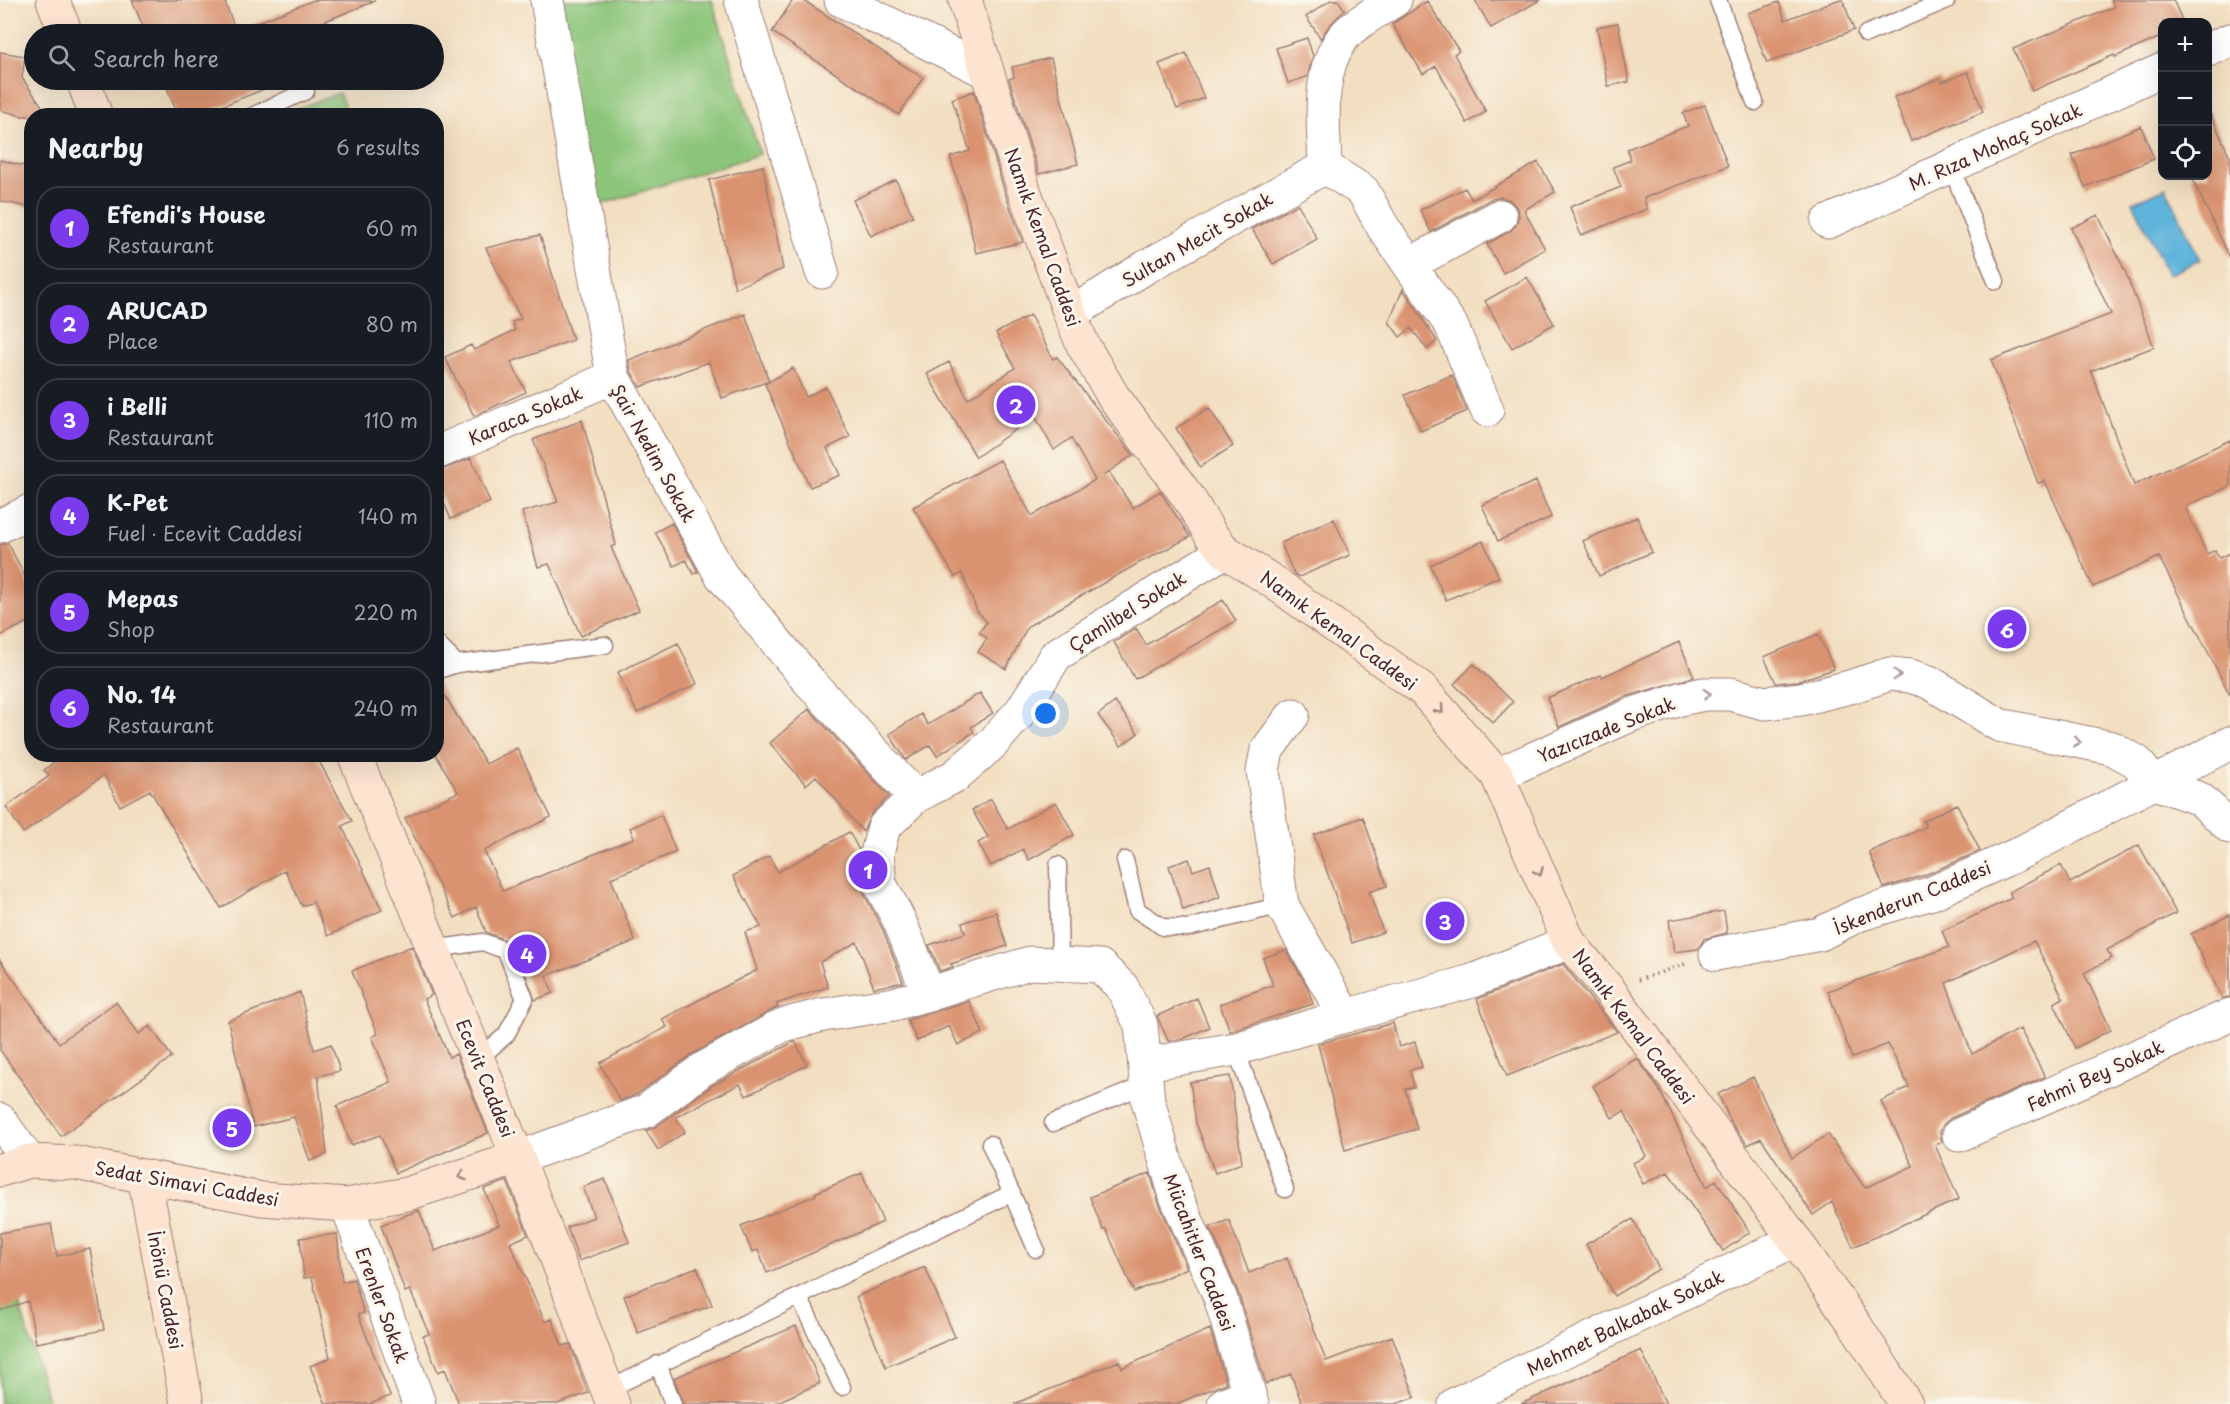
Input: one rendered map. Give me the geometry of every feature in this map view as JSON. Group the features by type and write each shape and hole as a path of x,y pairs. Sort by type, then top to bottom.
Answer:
{"street":[{"path":"53,0 62,24"},
{"name":"Şair Nedim Sokak","path":"547,0 613,377 721,575 808,680 915,797"},
{"path":"741,0 822,272"},
{"path":"841,0 985,71"},
{"name":"Namık Kemal Caddesi","path":"965,0 985,71 1024,190 1070,314 1083,345 1113,396 1188,497 1211,536 1225,551 1272,581 1422,689 1497,775 1569,942 1609,990 1795,1240 1854,1323 1906,1404"},
{"path":"1395,0 1365,19 1343,38 1330,63 1323,105 1325,167 1363,191 1383,227 1451,326 1487,410"},
{"path":"2212,48 2230,40"},
{"name":"M. Rıza Mohaç Sokak","path":"1827,222 2159,72"},
{"path":"87,90 93,108"},
{"name":"Sultan Mecit Sokak","path":"1070,314 1146,267 1325,167"},
{"path":"1410,264 1500,216"},
{"name":"Karaca Sokak","path":"444,450 613,377"},
{"path":"0,526 24,514"},
{"name":"Çamlibel Sokak","path":"929,995 900,922 880,884 877,853 884,827 915,797 955,776 992,745 1022,710 1056,655 1225,551"},
{"name":"Yazıcızade Sokak","path":"1497,775 1631,715 1680,699 1704,694 1730,694 1765,703 1783,701 1850,687 1890,674 1910,676 1929,682 1999,725 2112,748 2137,762 2152,782"},
{"path":"1293,715 1266,750 1263,771 1282,905 1346,1016"},
{"name":"İskenderun Caddesi","path":"1716,954 1820,934 1858,915 1932,893 2016,855 2230,743"},
{"name":"Ecevit Caddesi","path":"357,762 518,1158 610,1397"},
{"path":"2152,782 2200,799 2230,827"},
{"path":"1147,1074 1472,981 1569,942"},
{"name":"Mücahitler Caddesi","path":"518,1158 646,1111 703,1069 783,1025 823,1015 894,1004 1030,963 1100,966 1122,987 1141,1025 1148,1101 1176,1196 1220,1297 1242,1400"},
{"name":"Fehmi Bey Sokak","path":"1959,1135 2230,1015"},
{"path":"0,1120 14,1166"},
{"name":"Sedat Simavi Caddesi","path":"14,1166 75,1163 262,1199 347,1205 407,1194 518,1158"},
{"name":"İnönü Caddesi","path":"144,1176 187,1404"},
{"name":"Erenler Sokak","path":"347,1205 419,1404"},
{"name":"Mehmet Balkabak Sokak","path":"1455,1404 1795,1240"}],"lane":[{"path":"1718,0 1755,102"},
{"path":"1866,34 1947,0"},
{"path":"269,108 306,91"},
{"path":"1951,166 1996,281"},
{"path":"444,668 457,664 605,645"},
{"path":"444,651 457,664"},
{"path":"1125,860 1137,910 1163,927 1188,928 1282,905"},
{"path":"1058,865 1060,964"},
{"path":"433,949 483,942 506,951 525,999 506,1035 478,1059"},
{"path":"1236,1049 1285,1189"},
{"path":"1053,1123 1147,1074"},
{"path":"990,1144 1036,1249"},
{"path":"610,1397 658,1364 1012,1193"},
{"path":"799,1297 842,1387"},
{"path":"658,1364 673,1404"}],"path":[{"path":"1609,990 1716,954"}],"green space":[{"path":"552,0 712,0 760,154 584,210"},
{"path":"339,93 345,108 299,108"},
{"path":"0,1239 49,1404 0,1404"}],"water":[{"path":"2166,188 2200,260 2168,275 2133,202"}],"building":[{"path":"132,0 224,0 233,24 142,24"},
{"path":"314,0 375,1 318,24 254,24"},
{"path":"793,0 803,0 923,78 899,115 772,32"},
{"path":"1331,0 1338,0 1345,10 1328,27 1321,39 1306,17"},
{"path":"1475,0 1540,0 1491,28"},
{"path":"1837,0 1843,0 1854,30 1767,63 1748,13 1779,2 1785,20"},
{"path":"2111,0 2173,0 2181,18 2158,18 2158,38 2032,91 2013,49 2114,7"},
{"path":"1427,1 1459,51 1454,54 1486,112 1467,123 1436,66 1423,74 1392,24"},
{"path":"1618,23 1629,82 1608,86 1597,27"},
{"path":"1307,38 1313,56 1307,77 1288,83 1276,48"},
{"path":"0,52 24,56 22,78 24,90 31,90 43,108 24,108 24,116 0,110"},
{"path":"1186,53 1204,98 1177,109 1159,64"},
{"path":"1051,58 1078,164 1039,174 1009,79 1014,77 1012,67"},
{"path":"1968,72 1983,112 1911,141 1894,97 1940,78 1942,82"},
{"path":"168,90 262,90 217,108 175,108"},
{"path":"974,91 1006,196 1023,242 976,253 964,200 950,157 970,151 952,99"},
{"path":"1705,105 1728,166 1644,198 1647,209 1581,235 1570,207 1621,187 1613,167 1631,160 1627,149 1688,126 1683,113"},
{"path":"2212,118 2230,157 2230,258 2193,180 2212,180"},
{"path":"2141,126 2154,159 2085,187 2072,155"},
{"path":"0,160 24,166 24,206 0,201"},
{"path":"1538,162 1555,192 1524,210 1545,249 1503,273 1487,244 1509,232 1516,225 1519,216 1510,200 1501,197 1491,199 1431,232 1420,210 1465,188 1472,200"},
{"path":"763,166 783,269 735,288 709,180"},
{"path":"896,180 913,216 871,236 853,200"},
{"path":"1298,204 1317,239 1273,264 1252,229"},
{"path":"2098,215 2125,271 2154,347 2091,371 2134,485 2230,440 2230,486 2185,507 2207,554 2215,550 2219,558 2230,553 2230,695 2159,557 2093,587 2045,481 2038,483 1991,360 2111,314 2071,228"},
{"path":"540,235 573,340 511,362 526,392 474,416 445,357 471,345 474,350 515,330 512,322 521,319 486,248"},
{"path":"1527,277 1554,324 1512,348 1485,301"},
{"path":"1403,289 1437,341 1427,349 1411,328 1400,337 1389,322"},
{"path":"745,314 769,381 722,398 709,362 640,387 631,371 629,360"},
{"path":"1030,315 1053,359 1057,357 1133,455 1104,475 1109,472 1133,508 1160,491 1190,537 1137,564 1028,626 1006,669 978,652 987,638 979,632 987,622 977,611 962,573 955,577 913,507 1000,460 1032,516 1095,480 1071,438 1054,450 1035,416 976,457 927,374 949,362 968,399 1015,368 996,333"},
{"path":"793,368 806,397 826,387 850,437 827,448 840,475 810,487 765,384"},
{"path":"1452,375 1467,411 1421,431 1405,395"},
{"path":"1209,408 1233,446 1200,467 1176,428"},
{"path":"582,420 616,545 611,547 639,610 581,636 549,564 538,567 522,512 558,502 533,440"},
{"path":"471,458 490,502 451,519 444,503 444,469"},
{"path":"1536,481 1551,517 1498,541 1482,505"},
{"path":"1637,517 1652,552 1599,576 1583,541"},
{"path":"1334,519 1350,555 1299,577 1294,574 1281,543"},
{"path":"672,523 698,572 694,574 686,560 674,566 655,532"},
{"path":"1483,541 1499,577 1446,600 1430,565"},
{"path":"8,543 24,574 24,624 0,636 0,545"},
{"path":"1223,600 1236,621 1135,679 1114,642 1136,628 1146,645"},
{"path":"1818,634 1834,669 1798,681 1776,683 1764,657"},
{"path":"1679,642 1694,677 1625,697 1559,727 1547,698 1601,675 1602,677"},
{"path":"678,643 697,684 637,713 618,672"},
{"path":"1474,664 1513,702 1493,723 1454,684"},
{"path":"980,693 993,713 971,727 974,732 937,756 930,745 906,760 889,734 921,714 928,725"},
{"path":"444,694 486,764 517,748 551,817 484,851 503,891 634,838 630,828 661,815 676,852 611,878 635,941 546,976 553,993 535,1000 514,944 486,932 476,907 455,918 405,818 458,792 440,762 444,762"},
{"path":"1115,702 1138,733 1121,746 1098,715"},
{"path":"809,709 889,796 871,814 863,832 816,776 806,785 770,743"},
{"path":"54,762 319,762 352,821 342,826 382,910 328,936 313,902 302,906 285,870 221,908 150,790 120,806 104,775 23,833 6,807 49,776 44,770"},
{"path":"991,799 1008,829 1056,802 1074,835 1029,860 1023,849 991,866 978,843 988,837 972,810"},
{"path":"1957,804 1980,851 1925,875 1884,888 1869,852 1926,827 1923,821"},
{"path":"1363,817 1387,886 1369,892 1383,932 1352,943 1314,835"},
{"path":"849,832 859,850 859,870 863,892 883,930 903,982 874,988 857,942 820,962 828,987 776,1004 778,1007 694,1053 637,1094 620,1101 600,1063 667,1027 662,1019 757,970 745,932 761,927 733,876 769,856 778,872"},
{"path":"2139,845 2176,913 2107,950 2112,958 2084,973 2111,1030 2075,1048 2054,1003 2063,998 2034,941 1946,983 1972,1054 2020,1029 2045,1077 1951,1118 1944,1124 1940,1132 1942,1142 1935,1145 1959,1199 1853,1247 1832,1202 1813,1215 1761,1138 1748,1145 1733,1126 1718,1094 1753,1077 1792,1158 1828,1134 1865,1188 1913,1166 1881,1101 1909,1087 1888,1044 1852,1058 1828,991 1949,947 1942,931 2012,898 2009,892 2061,865 2070,883"},
{"path":"1189,859 1193,871 1210,865 1220,897 1183,910 1169,866"},
{"path":"1724,911 1727,933 1704,939 1698,949 1674,952 1669,920"},
{"path":"996,912 1007,946 951,964 953,967 940,971 929,945 965,933 962,923"},
{"path":"2230,915 2230,997 2222,998 2191,934"},
{"path":"412,946 432,995 424,999 449,1057 456,1054 488,1133 396,1173 380,1135 351,1145 337,1106 391,1082 372,1037 378,1034 352,971"},
{"path":"1286,950 1307,986 1313,1004 1230,1031 1220,1004 1273,985 1263,958"},
{"path":"0,960 59,1043 116,1002 139,1034 150,1026 172,1057 61,1136 0,1050"},
{"path":"1563,964 1617,1032 1507,1076 1477,999"},
{"path":"300,992 314,1050 331,1044 340,1071 318,1076 327,1154 310,1161 294,1117 253,1127 228,1021"},
{"path":"1197,998 1209,1027 1183,1039 1168,1041 1157,1016"},
{"path":"969,1001 983,1033 958,1045 949,1026 917,1041 907,1020"},
{"path":"1393,1023 1399,1047 1415,1042 1422,1067 1410,1070 1414,1087 1405,1089 1417,1129 1345,1150 1318,1044"},
{"path":"795,1041 807,1065 746,1096 740,1084 676,1117 685,1132 658,1150 646,1131 657,1126 713,1085"},
{"path":"1637,1058 1659,1089 1707,1187 1716,1180 1750,1232 1723,1251 1668,1172 1643,1184 1633,1163 1646,1156 1624,1111 1612,1118 1593,1086"},
{"path":"1230,1076 1242,1163 1215,1173 1196,1123 1190,1082"},
{"path":"862,1173 883,1222 767,1273 758,1250 752,1252 741,1226"},
{"path":"1150,1173 1159,1203 1187,1268 1134,1292 1106,1229 1103,1230 1090,1197"},
{"path":"605,1179 629,1242 579,1261 567,1227 594,1217 583,1187"},
{"path":"507,1181 528,1235 510,1243 545,1322 552,1319 562,1346 570,1344 588,1393 558,1404 459,1404 445,1369 438,1372 423,1336 429,1334 410,1290 405,1292 381,1225 419,1210 435,1251 499,1225 484,1189"},
{"path":"1633,1219 1659,1269 1614,1296 1586,1244"},
{"path":"1229,1220 1249,1273 1287,1258 1326,1361 1392,1336 1415,1397 1396,1404 1302,1404 1291,1374 1266,1384 1238,1292 1210,1227"},
{"path":"51,1224 57,1256 90,1249 104,1330 36,1343 28,1301 0,1311 0,1233"},
{"path":"337,1234 342,1282 354,1279 364,1313 358,1314 390,1396 370,1404 326,1404 310,1366 330,1358 312,1277 304,1278 300,1238"},
{"path":"697,1267 712,1305 638,1333 624,1296"},
{"path":"925,1267 955,1337 886,1367 856,1297"},
{"path":"796,1326 820,1383 773,1404 683,1404 674,1378"},
{"path":"1210,1329 1226,1383 1176,1404 1014,1404 1119,1361 1122,1368"},
{"path":"1641,1350 1666,1404 1521,1404"}],"place":[{"name":"ARUCAD","path":"1016,405"},
{"name":"No. 14","path":"2007,629"},
{"name":"Efendi's House","path":"868,870"},
{"name":"i Belli","path":"1445,921"},
{"name":"K-Pet","path":"527,954"},
{"name":"Mepas","path":"232,1128"}]}
